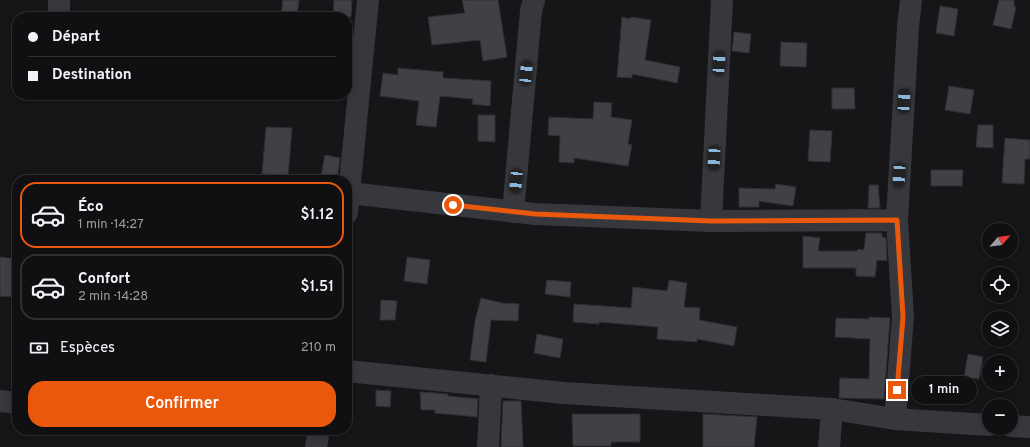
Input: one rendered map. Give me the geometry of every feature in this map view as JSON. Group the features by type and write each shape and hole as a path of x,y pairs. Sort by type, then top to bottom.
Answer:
{"street":[{"path":"351,175 368,0"},
{"path":"513,212 531,11 534,0"},
{"path":"711,221 722,0"},
{"path":"895,419 903,317 897,220 908,27 911,0"},
{"path":"352,203 535,214 711,221 897,220"},
{"path":"352,371 564,393 832,409 895,419 982,425"},
{"path":"488,447 491,385"},
{"path":"0,401 12,402"},
{"path":"829,447 832,409"},
{"path":"1018,426 1030,427"},
{"path":"316,447 318,435"}],"building":[{"path":"283,0 299,0 298,12 281,12"},
{"path":"334,0 352,0 351,12 333,12"},
{"path":"462,0 498,0 507,57 483,61 480,40 432,45 428,17 465,13"},
{"path":"999,0 1014,0 1014,7 1016,7 1011,29 993,25"},
{"path":"940,6 958,9 954,36 936,33"},
{"path":"622,17 651,20 645,60 680,67 677,83 632,74 632,78 617,77"},
{"path":"734,32 751,34 749,53 732,51"},
{"path":"781,42 807,43 806,67 780,66"},
{"path":"398,68 443,72 443,78 491,81 490,106 472,104 473,99 440,96 436,127 416,125 419,101 380,96 383,73 398,75"},
{"path":"949,86 974,90 970,114 945,110"},
{"path":"832,88 854,88 855,109 832,109"},
{"path":"594,102 612,103 611,117 632,120 628,144 632,145 628,166 574,158 574,163 559,162 560,136 548,135 549,117 593,119"},
{"path":"478,115 495,115 495,142 478,141"},
{"path":"978,125 993,125 993,148 976,147"},
{"path":"266,127 292,128 288,175 262,174"},
{"path":"810,130 832,131 830,162 808,161"},
{"path":"1005,138 1030,140 1030,159 1025,159 1024,184 1002,183"},
{"path":"325,155 340,158 338,175 321,175"},
{"path":"931,170 963,170 962,186 931,186"},
{"path":"776,184 796,187 793,206 759,201 759,207 739,207 739,188 775,189"},
{"path":"869,185 878,185 880,208 868,208"},
{"path":"866,233 882,233 882,237 886,238 887,261 877,260 875,277 856,276 856,268 803,268 803,236 820,238 818,251 857,251 858,249 864,250"},
{"path":"0,257 12,258 12,297 0,296"},
{"path":"407,257 430,260 427,284 404,281"},
{"path":"547,280 571,282 570,297 545,294"},
{"path":"669,280 687,283 684,307 700,308 699,320 737,327 734,346 697,339 697,342 657,339 658,327 599,322 599,324 573,322 574,304 631,308 633,287 667,291"},
{"path":"481,298 502,303 519,304 518,321 491,320 486,362 470,360 475,321"},
{"path":"381,300 397,301 395,320 380,320"},
{"path":"869,317 890,318 884,399 839,398 840,378 869,379 870,339 835,337 836,318 869,319"},
{"path":"537,334 563,339 560,358 534,353"},
{"path":"968,354 982,357 979,379 964,377"},
{"path":"376,390 391,391 390,407 376,406"},
{"path":"420,392 448,394 448,396 478,399 477,417 435,413 435,410 421,410"},
{"path":"503,401 521,401 523,447 501,447"},
{"path":"572,414 640,414 640,442 611,442 611,446 573,446"},
{"path":"703,414 757,417 754,447 703,447"}],"route":[{"path":"453,205 535,214 711,221 897,220 903,317 897,390"}]}
